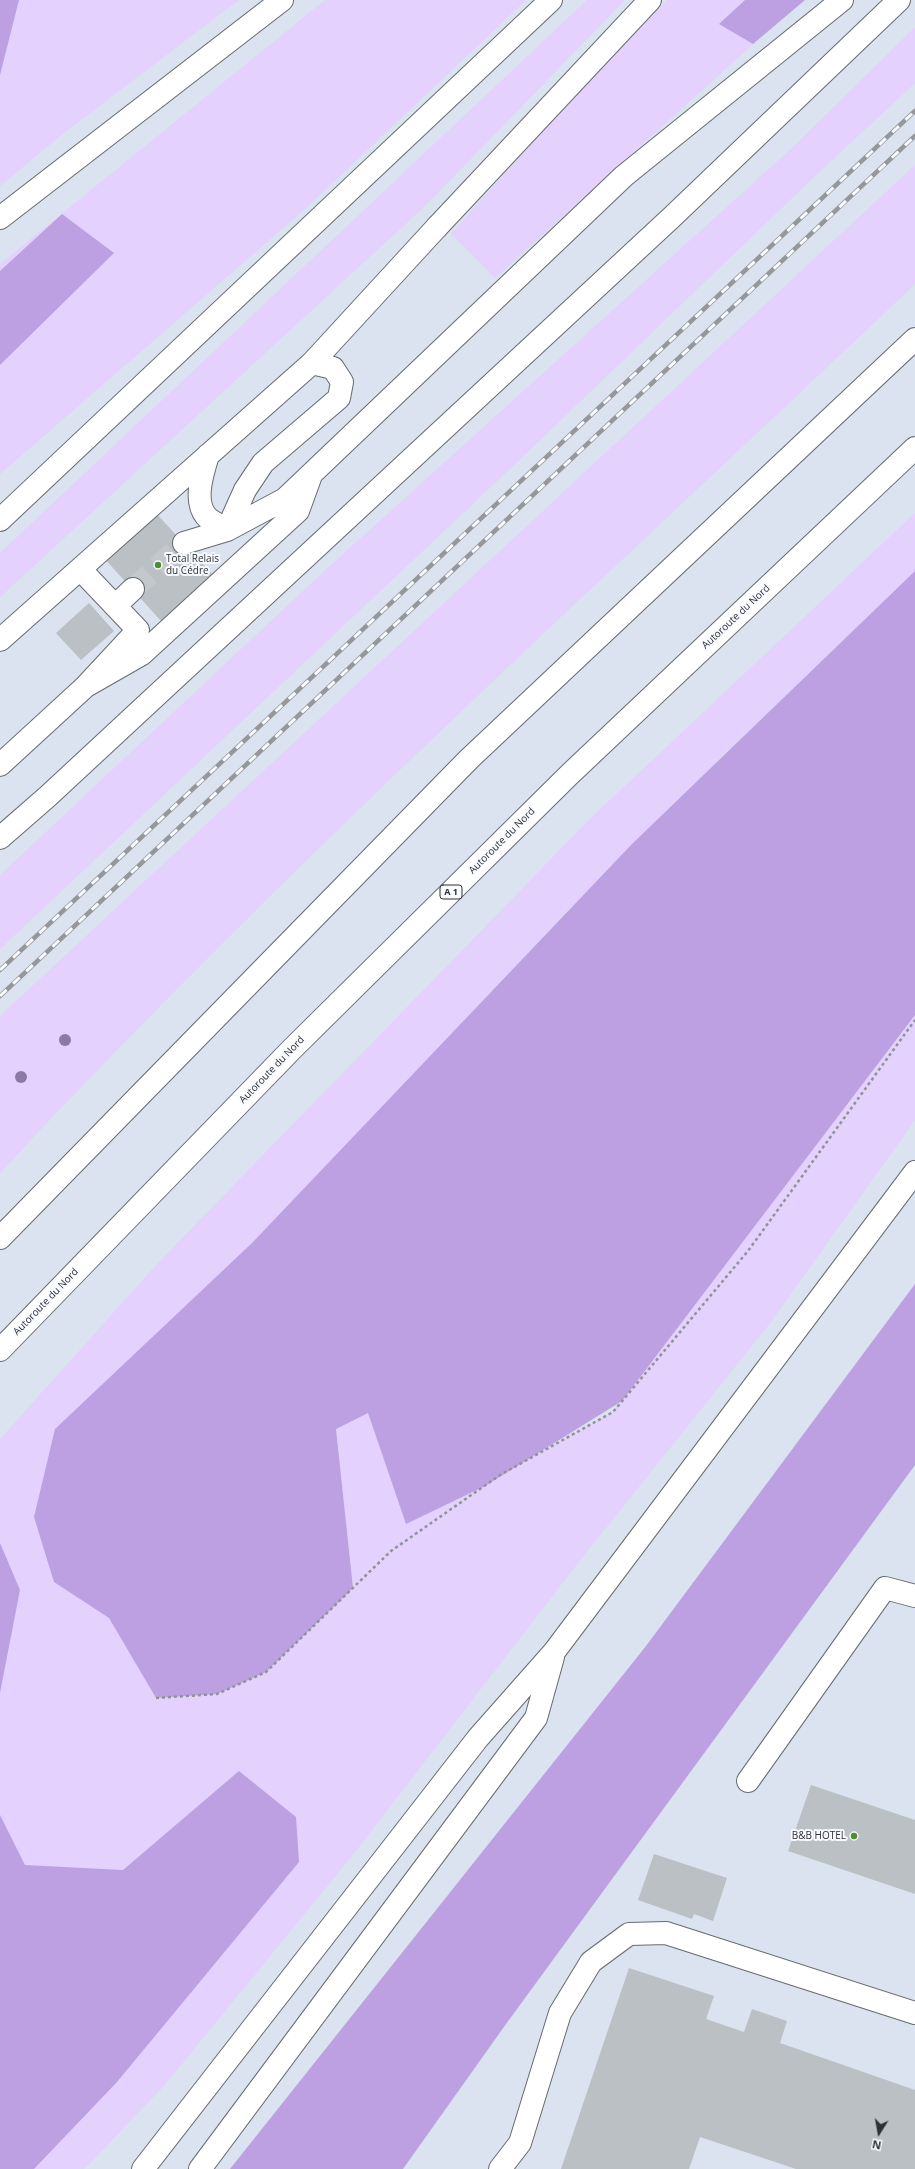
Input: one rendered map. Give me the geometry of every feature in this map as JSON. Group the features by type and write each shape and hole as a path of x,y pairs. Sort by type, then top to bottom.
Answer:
{"main road":[{"path":"0,218 282,0"},
{"path":"0,520 551,0"},
{"path":"0,640 312,362 650,0"},
{"path":"184,543 227,530 285,499 624,176 842,0"},
{"path":"0,838 59,786 666,222 900,0"},
{"path":"0,1238 469,759 915,339"},
{"path":"227,530 245,490 263,463 339,398 342,382 333,368 312,362"},
{"name":"Autoroute du Nord","path":"0,1350 292,1049 570,774 915,448"},
{"path":"208,455 201,479 200,501 206,516 227,530"},
{"path":"86,686 142,654 298,511 312,473"},
{"path":"0,512 26,496"},
{"path":"0,765 86,686 138,630 80,569"},
{"path":"115,606 132,589"},
{"path":"143,2169 478,1738 554,1652 915,1172"},
{"path":"748,1781 885,1588 915,1596"},
{"path":"200,2169 536,1718 554,1652"},
{"path":"500,2169 520,2143 560,2013 591,1962 630,1934 666,1932 915,2014"}],"path":[{"path":"156,1698 216,1694 266,1672 391,1551 500,1475 613,1412 748,1251 915,1020"}],"shaded area":[{"path":"0,0 915,0 915,2169 0,2169"},
{"path":"0,0 19,0 0,75"},
{"path":"19,0 239,0 65,132 0,186 0,75"},
{"path":"325,0 526,0 305,209 0,474 0,365 114,253 62,214 0,271 0,264"},
{"path":"587,0 625,0 425,206 0,597 0,553"},
{"path":"667,0 745,0 719,24 753,44 495,278 451,234 573,97"},
{"path":"745,0 805,0 753,44 719,24"},
{"path":"915,27 915,83 816,175 512,467 0,949 0,875 320,575 792,148"},
{"path":"915,165 915,284 451,721 336,832 110,1057 0,1173 0,1016"},
{"path":"62,214 114,253 0,365 0,271"},
{"path":"915,513 915,571 632,844 252,1243 55,1429 54,1582 109,1618 156,1698 217,1694 266,1672 353,1588 336,1429 368,1413 406,1524 613,1412 915,1015 915,1120 770,1323 581,1559 355,1852 163,2087 84,2169 34,2169 117,2082 299,1862 239,1771 123,1870 25,1865 0,1815 0,1693 20,1590 0,1543 0,1439 158,1263 591,818"},
{"path":"915,571 915,1015 622,1401 485,1486 406,1524 368,1413 336,1429 353,1588 266,1672 217,1694 156,1698 109,1618 54,1582 34,1517 55,1429 252,1243 632,844"},
{"path":"915,1284 915,1465 506,2024 403,2169 230,2169 646,1646"},
{"path":"0,1543 20,1590 0,1693"},
{"path":"239,1771 296,1817 299,1862 117,2082 34,2169 0,2169 0,1815 25,1865 123,1870"}],"building":[{"path":"154,511 213,575 162,622 103,557"},
{"path":"89,603 114,631 81,660 56,633"},
{"name":"B&B HOTEL","path":"811,1785 915,1820 915,1894 788,1851"},
{"path":"654,1854 727,1878 713,1921 694,1914 692,1919 638,1900"},
{"path":"629,1968 714,1996 706,2019 744,2032 752,2009 787,2021 780,2043 915,2090 915,2169 796,2169 700,2137 689,2169 561,2169"}],"tunnel":[{"path":"133,589 184,543"}],"railway":[{"path":"0,970 915,111"},
{"path":"0,996 915,136"}],"place":[{"name":"Total Relais du Cédre","path":"158,565"},
{"name":"B&B HOTEL","path":"854,1836"}]}
